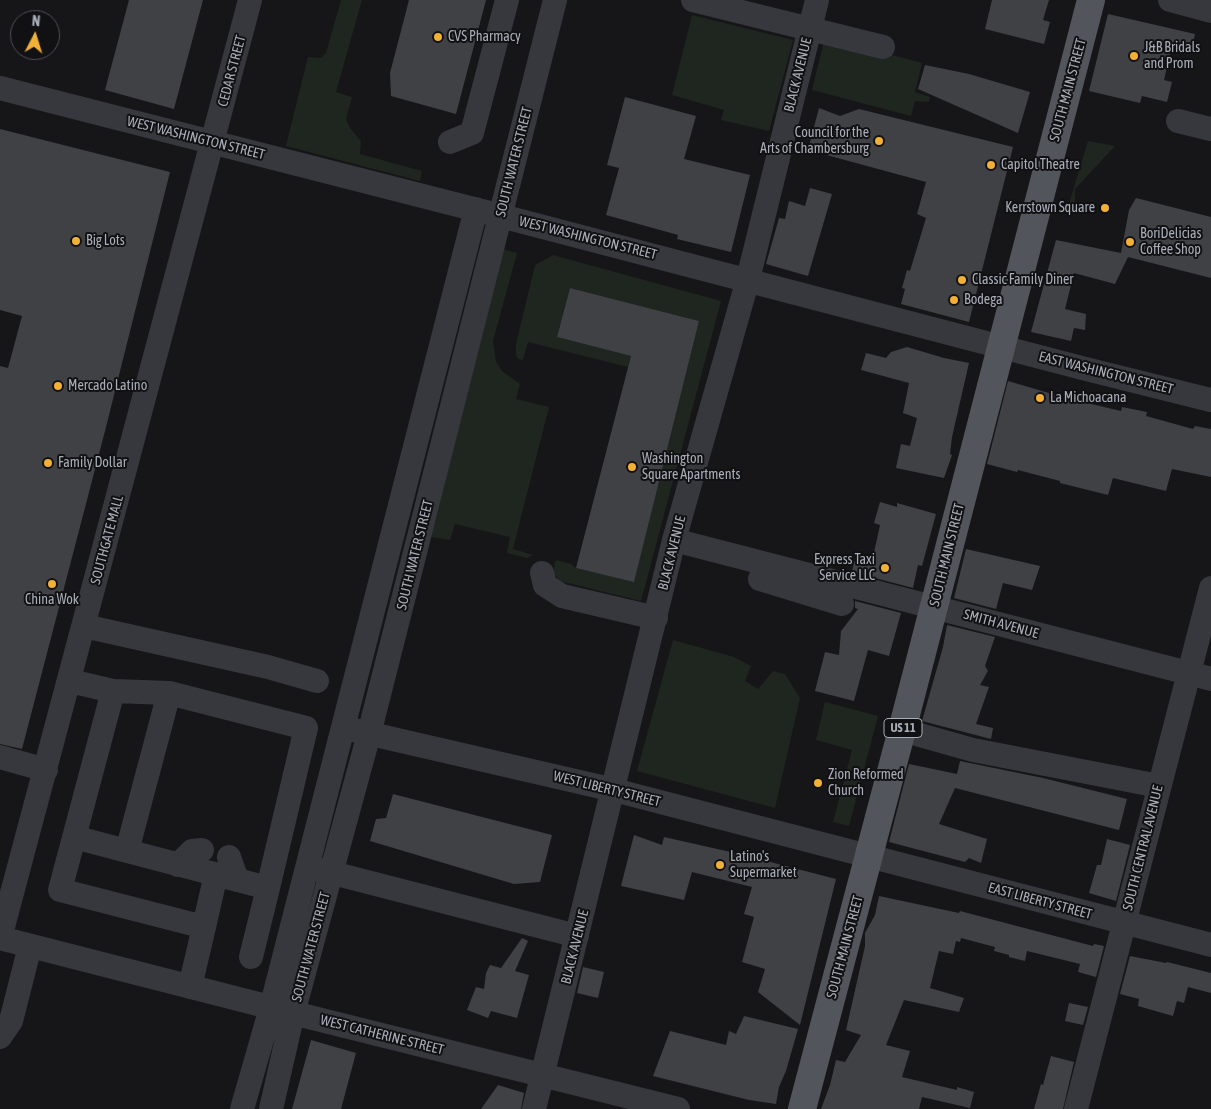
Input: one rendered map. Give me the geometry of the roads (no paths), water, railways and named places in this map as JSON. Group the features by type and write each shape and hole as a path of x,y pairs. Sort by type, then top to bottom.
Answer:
{"main road":[{"name":"SOUTH MAIN STREET","path":"802,1109 1091,0"}],"street":[{"name":"CEDAR STREET","path":"213,142 250,0"},
{"path":"450,142 472,133 507,0"},
{"name":"SOUTH WATER STREET","path":"282,1011 331,873 369,734 555,0"},
{"path":"693,0 883,47"},
{"name":"BLACK AVENUE","path":"534,1109 674,540 748,279 817,0"},
{"path":"1170,0 1211,11"},
{"name":"WEST WASHINGTON STREET","path":"0,88 748,279 1001,346"},
{"path":"1178,121 1211,130"},
{"name":"SOUTHGATE MALL","path":"0,938 213,142"},
{"name":"SOUTH WATER STREET","path":"271,1109 282,1011 307,867 476,209"},
{"name":"EAST WASHINGTON STREET","path":"1001,346 1211,400"},
{"name":"SMITH AVENUE","path":"674,540 1211,679"},
{"path":"542,573 545,585 562,596 656,618"},
{"path":"760,579 842,604"},
{"name":"SOUTH CENTRAL AVENUE","path":"1076,1109 1211,588"},
{"path":"84,626 268,667 317,681"},
{"path":"70,681 113,691 168,693 306,728 251,957"},
{"path":"113,691 60,890 204,927"},
{"path":"127,852 168,693"},
{"name":"WEST LIBERTY STREET","path":"343,727 614,790 869,857"},
{"path":"902,730 973,750 1159,786"},
{"path":"0,757 46,770"},
{"path":"74,837 178,864 227,870 268,888"},
{"path":"178,864 192,851 202,850"},
{"name":"EAST LIBERTY STREET","path":"869,857 1211,945"},
{"path":"307,867 577,936"},
{"path":"190,987 204,927 227,870"},
{"name":"WEST CATHERINE STREET","path":"0,938 282,1011 543,1074 678,1109"},
{"path":"0,1036 11,1021 30,946"},
{"path":"242,1109 282,1011"}],"place":[{"name":"CVS Pharmacy","path":"438,37"},
{"name":"J&B Bridals and Prom","path":"1134,56"},
{"name":"Council for the Arts of Chambersburg","path":"879,141"},
{"name":"Capitol Theatre","path":"991,165"},
{"name":"Kerrstown Square","path":"1105,208"},
{"name":"Big Lots","path":"76,241"},
{"name":"BoriDelicias Coffee Shop","path":"1130,242"},
{"name":"Classic Family Diner","path":"962,280"},
{"name":"Bodega","path":"954,300"},
{"name":"Mercado Latino","path":"58,386"},
{"name":"La Michoacana","path":"1040,398"},
{"name":"Family Dollar","path":"48,463"},
{"name":"Washington Square Apartments","path":"632,467"},
{"name":"Express Taxi Service LLC","path":"885,568"},
{"name":"China Wok","path":"52,584"},
{"name":"Zion Reformed Church","path":"818,783"},
{"name":"Latino's Supermarket","path":"720,865"}]}
